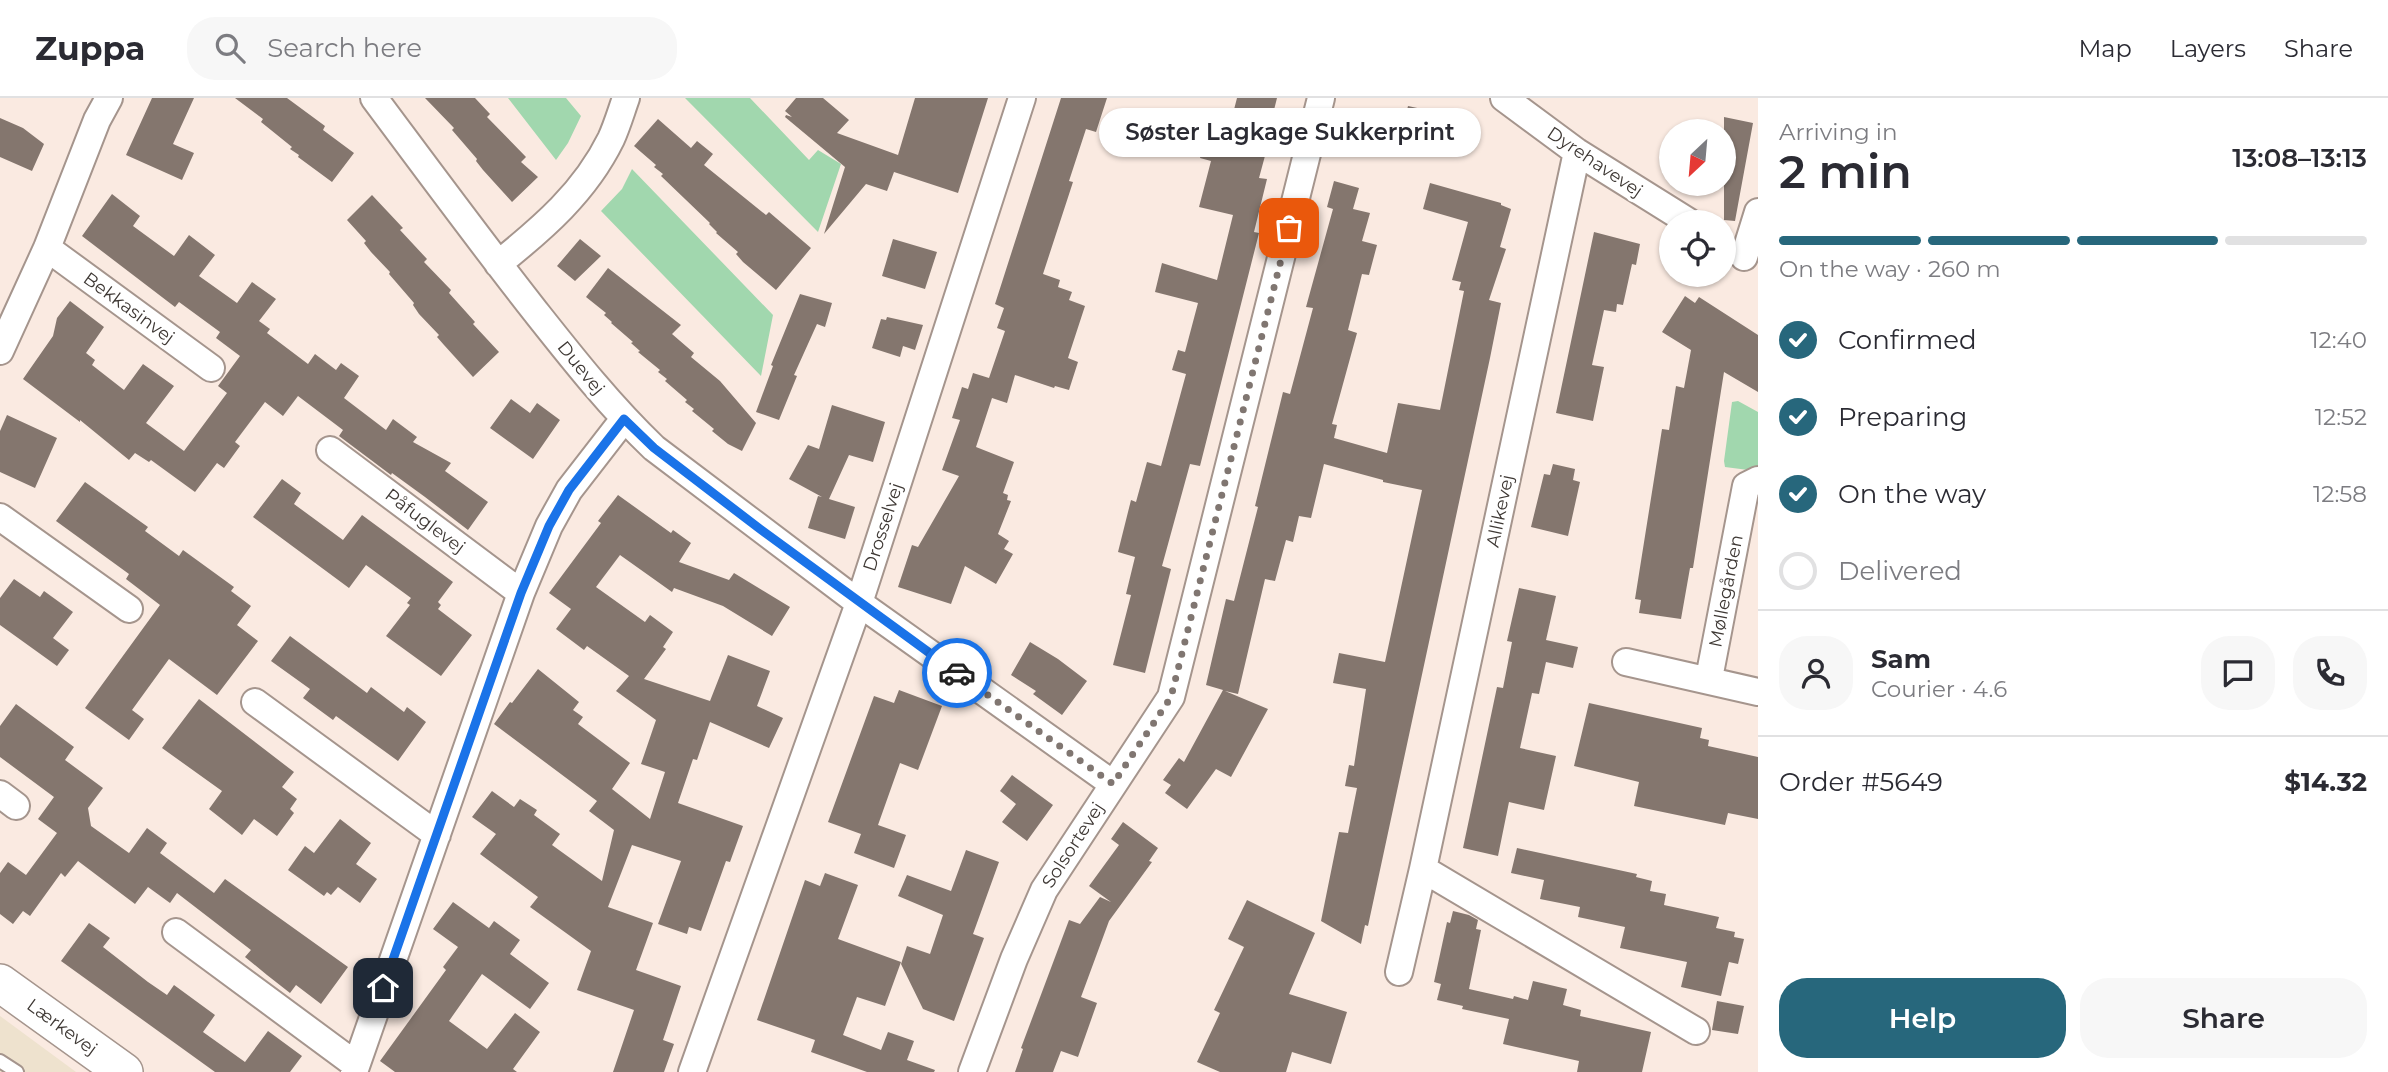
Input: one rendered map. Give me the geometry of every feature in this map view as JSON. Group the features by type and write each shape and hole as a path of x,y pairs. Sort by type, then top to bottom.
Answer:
{"street":[{"path":"0,351 47,248 97,120 109,98"},
{"name":"Duevej","path":"374,98 498,264 624,419 654,448 859,603 1113,784"},
{"path":"498,264 549,223 592,173 611,138 626,98"},
{"name":"Drosselvej","path":"692,1072 859,603 1022,98"},
{"name":"Solsortevej","path":"972,1072 1014,959 1044,890 1171,697 1321,98"},
{"name":"Dyrehavevej","path":"1504,98 1577,152 1670,210"},
{"name":"Allikevej","path":"1399,972 1577,152"},
{"path":"1742,256 1758,212"},
{"name":"Bekkasinvej","path":"47,248 211,368"},
{"path":"176,932 355,1068 521,593 549,526 569,490 624,419"},
{"name":"Påfuglevej","path":"330,450 521,593"},
{"name":"Møllegården","path":"1711,667 1746,486 1758,480"},
{"path":"0,517 128,609"},
{"path":"1626,662 1758,692"},
{"path":"255,702 437,835"},
{"path":"1423,869 1696,1031"},
{"name":"Lærkevej","path":"0,982 124,1072"}],"lane":[{"path":"0,1061 17,1072"}],"shaded area":[{"path":"0,1016 76,1072 0,1072"}],"green space":[{"path":"508,98 566,98 581,116 556,160"},
{"path":"685,98 750,98 809,160 818,150 841,164 818,232"},
{"path":"632,169 773,315 761,376 601,211 622,189"},
{"path":"1738,401 1758,412 1756,471 1725,467 1732,402"}],"building":[{"path":"152,98 194,98 173,144 194,153 182,180 126,155"},
{"path":"235,98 287,98 325,126 323,130 354,153 332,182 298,157 299,155 290,149 292,147 261,122 263,119"},
{"path":"425,98 475,98 490,114 487,117 526,157 521,162 538,177 512,202 483,170 452,130 454,128"},
{"path":"796,98 823,98 849,120 837,133 898,155 915,98 988,98 958,193 894,172 887,191 866,184 824,234 845,167 785,117 792,117 785,111"},
{"path":"1061,98 1107,98 1096,132 1086,129 1069,181 1073,182 1043,274 1060,280 1058,287 1072,292 1069,300 1085,306 1068,358 1078,362 1069,390 1015,375 1007,403 992,398 976,447 1014,462 1003,493 1008,495 1007,500 1011,501 998,534 1009,541 1004,549 1013,554 996,584 965,566 951,604 898,587 912,545 918,547 959,476 942,470 960,420 952,418 962,387 968,389 973,373 989,378 1005,331 997,328 1004,308 995,304"},
{"path":"1237,98 1277,98 1272,118 1275,119 1259,178 1267,179 1254,232 1259,233 1200,466 1190,464 1162,566 1171,569 1145,673 1113,665 1131,595 1126,594 1135,557 1118,552 1131,500 1136,502 1147,462 1161,466 1186,374 1172,370 1178,350 1185,352 1198,303 1155,292 1162,263 1217,280 1233,215 1199,207 1211,161 1200,158 1204,142 1172,133 1177,113 1230,125"},
{"path":"1408,106 1450,115 1443,147 1400,138"},
{"path":"0,118 23,128 44,144 32,171 0,157"},
{"path":"658,119 691,148 697,141 713,154 704,165 766,215 769,212 811,248 776,290 743,262 736,254 738,252 661,176 663,174 654,167 656,165 634,146"},
{"path":"1736,119 1753,123 1736,216 1736,210 1724,210 1724,196 1736,196"},
{"path":"1334,181 1359,188 1353,209 1370,213 1362,241 1377,245 1369,275 1362,274 1348,330 1357,333 1332,424 1337,425 1334,438 1387,453 1398,403 1440,410 1464,291 1459,290 1461,282 1452,280 1468,222 1423,209 1430,183 1501,203 1511,209 1500,247 1506,249 1489,300 1501,303 1490,358 1368,926 1365,925 1361,944 1321,921 1339,832 1348,833 1357,788 1345,786 1349,765 1354,766 1366,689 1333,683 1339,653 1385,662 1422,490 1383,482 1324,464 1311,518 1299,516 1293,542 1286,540 1275,581 1265,579 1238,694 1225,691 1268,709 1231,777 1216,769 1187,809 1165,793 1171,785 1163,780 1179,758 1184,762 1223,690 1206,685 1226,599 1234,601 1283,392 1290,394 1313,308 1306,307 1333,209 1327,207"},
{"path":"112,194 140,216 133,226 174,256 189,235 215,255 199,276 237,303 252,282 276,299 259,321 270,329 267,333 308,364 315,354 336,370 341,363 359,376 344,398 386,430 393,419 417,437 413,442 451,463 445,471 488,502 468,530 339,436 343,430 298,396 283,416 265,402 235,442 240,446 224,468 217,463 195,492 151,460 149,462 135,453 129,460 23,379 53,336 57,318 70,301 104,327 86,353 95,360 92,365 124,390 143,364 174,386 146,423 184,451 227,393 218,386 240,356 216,338 220,332 179,302 175,307 82,236"},
{"path":"372,195 403,228 400,230 427,259 424,262 451,290 449,293 475,322 473,324 499,352 473,377 437,337 439,335 419,314 414,303 347,220"},
{"path":"1594,232 1640,244 1636,265 1632,264 1623,305 1617,304 1616,312 1604,310 1592,365 1604,367 1593,421 1556,413"},
{"path":"580,239 601,256 575,281 557,266"},
{"path":"893,239 937,252 925,289 882,276"},
{"path":"608,268 681,325 672,334 694,353 691,357 720,381 756,423 742,451 712,431 714,429 692,411 694,409 685,402 687,400 665,381 667,379 658,372 660,370 638,352 640,351 631,343 633,342 604,315 606,313 586,297"},
{"path":"800,294 832,303 825,327 817,324 794,375 797,376 779,420 756,412 773,366 771,365"},
{"path":"1685,296 1695,303 1699,297 1758,335 1758,392 1724,372 1693,568 1690,568 1681,619 1639,613 1641,600 1635,599 1662,429 1669,430 1676,386 1684,388 1691,350 1662,332"},
{"path":"887,317 923,325 915,350 903,346 900,357 872,348 881,319 886,320"},
{"path":"511,399 530,413 537,403 560,420 533,459 490,428"},
{"path":"832,405 885,422 873,462 849,455 829,499 855,507 845,539 808,528 818,496 822,497 789,479 808,445 819,449"},
{"path":"7,415 57,438 35,488 0,472 0,431"},
{"path":"1553,464 1575,469 1573,480 1580,482 1568,536 1531,527 1544,474 1550,475"},
{"path":"282,479 301,493 294,504 343,540 362,515 453,582 438,602 441,605 438,609 472,635 441,676 386,636 410,605 407,603 411,598 366,565 349,588 253,517"},
{"path":"85,482 148,527 145,531 179,556 183,550 234,587 231,591 251,606 237,625 258,641 217,695 169,659 132,710 144,719 129,740 85,708 160,605 126,579 129,574 56,521"},
{"path":"618,495 671,533 673,530 691,543 679,562 729,580 734,573 790,607 772,636 723,606 674,588 672,592 620,555 596,587 645,622 650,615 673,632 663,647 666,649 644,679 710,701 728,655 770,671 757,706 783,718 769,748 710,722 697,760 693,759 678,803 743,826 730,862 726,861 701,931 689,927 687,934 658,924 681,861 632,845 608,907 653,923 636,970 681,986 663,1040 674,1044 664,1072 613,1072 634,1010 577,990 591,951 530,907 538,897 480,854 496,834 472,817 492,791 514,807 520,799 537,810 534,815 560,834 552,845 602,881 614,830 589,811 597,801 494,724 538,669 579,702 573,710 583,717 578,724 630,763 612,789 650,819 665,772 641,764 656,720 616,691 629,676 587,646 584,650 556,629 571,609 549,593 601,523 598,521"},
{"path":"14,579 40,597 44,591 73,612 53,638 69,650 57,666 0,625 0,598"},
{"path":"1519,588 1556,596 1546,640 1578,647 1573,668 1546,662 1539,694 1532,693 1520,748 1556,756 1544,810 1509,802 1498,856 1463,848 1497,687 1503,688 1512,642 1507,641"},
{"path":"290,636 367,693 371,687 404,712 407,707 426,722 398,761 336,716 333,720 303,698 310,689 271,661"},
{"path":"1030,642 1087,681 1062,715 1033,694 1036,691 1011,675"},
{"path":"899,690 942,706 918,770 900,763 878,825 906,835 894,868 854,853 861,834 828,822 874,696 894,703"},
{"path":"199,699 294,772 282,787 297,799 290,809 294,813 277,836 254,819 242,835 209,809 222,791 162,748"},
{"path":"1589,703 1702,728 1700,738 1709,740 1708,746 1758,757 1758,819 1728,813 1725,825 1634,806 1639,782 1574,766"},
{"path":"16,704 74,747 65,760 103,788 88,808 91,826 129,853 147,828 167,843 160,853 214,893 225,879 348,967 321,1004 296,985 290,993 245,957 251,950 177,893 170,903 148,887 135,904 78,861 65,877 61,873 30,916 23,911 13,924 0,914 0,873 8,862 26,875 57,833 38,819 54,797 0,757 0,726"},
{"path":"1012,775 1053,805 1027,841 1002,822 1016,804 1000,791"},
{"path":"340,819 371,843 356,864 377,879 360,903 338,887 331,895 327,892 324,896 288,870 305,846 314,853"},
{"path":"1123,822 1158,848 1149,861 1152,862 1109,921 1081,997 1097,1003 1078,1057 1061,1051 1053,1072 1015,1072 1023,1049 1021,1048 1069,920 1080,924 1100,897 1111,902 1089,886 1119,845 1111,839"},
{"path":"1517,848 1637,874 1636,877 1652,881 1650,891 1666,894 1664,905 1719,917 1716,928 1735,932 1734,937 1744,939 1738,964 1729,962 1721,996 1681,987 1687,962 1620,948 1625,927 1578,917 1580,907 1540,899 1544,880 1511,873"},
{"path":"966,850 999,862 973,934 984,938 954,1021 923,1009 901,964 907,946 930,954 943,915 898,896 907,875 951,891"},
{"path":"825,873 858,885 838,939 901,962 885,1006 857,997 843,1035 881,1050 888,1032 914,1041 907,1060 935,1070 934,1072 867,1072 811,1052 815,1040 757,1020 805,880 820,886"},
{"path":"1247,900 1315,933 1289,994 1347,1012 1331,1064 1292,1052 1286,1072 1220,1072 1197,1062 1220,1013 1214,1010 1244,947 1228,939"},
{"path":"453,902 489,928 494,921 520,940 510,954 549,983 530,1009 482,974 449,1021 487,1049 515,1013 540,1032 513,1069 517,1072 395,1072 380,1061 446,970 443,967 458,947 433,929"},
{"path":"1453,911 1478,920 1476,929 1481,930 1469,989 1528,1000 1533,981 1567,989 1563,1005 1581,1010 1580,1016 1651,1032 1642,1072 1577,1072 1579,1061 1503,1044 1509,1019 1462,1009 1463,1006 1437,1000 1441,984 1434,982 1447,922 1450,923"},
{"path":"89,923 110,938 103,947 148,982 167,995 174,985 215,1015 203,1032 245,1062 268,1031 302,1056 290,1072 215,1072 61,961"},
{"path":"1717,1001 1744,1006 1738,1034 1712,1030"}],"way so far":[{"path":"957,673 1113,784 1171,697 1289,228"}],"place":[{"name":"Søster Lagkage Sukkerprint","path":"1289,228"}],"route":[{"path":"383,988 521,593 549,526 569,490 624,419 654,448 760,529 957,673"}]}
